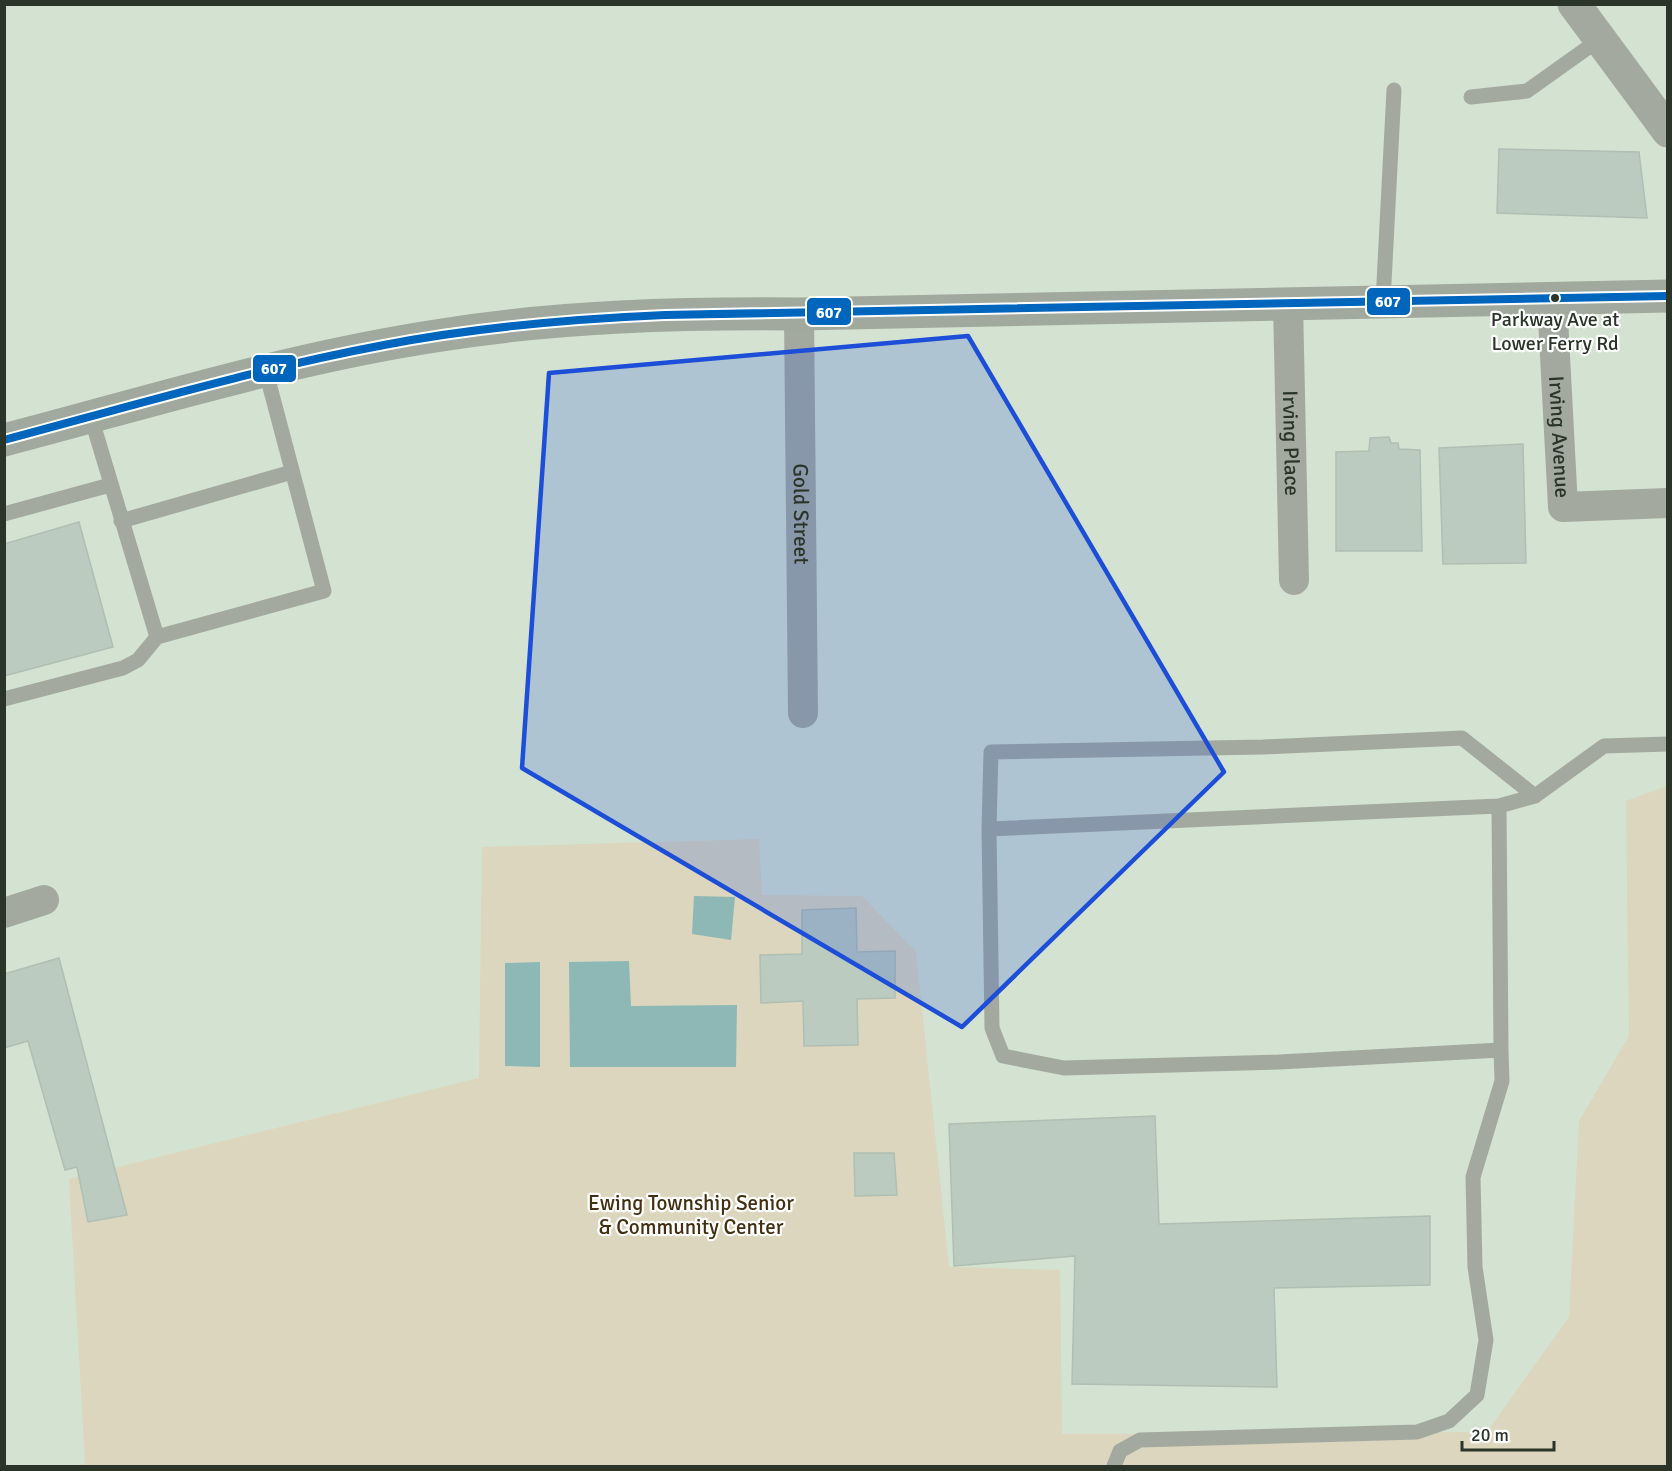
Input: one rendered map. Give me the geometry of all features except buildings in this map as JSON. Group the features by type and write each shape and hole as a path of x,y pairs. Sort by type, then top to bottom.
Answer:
{"main road":[{"path":"4,440 320,358 442,335 564,320 688,313 800,314 1668,296"}],"street":[{"path":"1574,4 1668,130"},
{"name":"Irving Avenue","path":"1552,299 1563,507 1668,503"},
{"name":"Irving Place","path":"1288,303 1294,580"},
{"name":"Gold Street","path":"800,314 803,713"},
{"path":"4,913 44,900"}],"lane":[{"path":"1471,97 1527,91 1600,39"},
{"path":"1383,302 1394,90"},
{"path":"4,699 123,668 138,660 157,637 324,591 266,372"},
{"path":"91,417 157,637"},
{"path":"121,521 292,472"},
{"path":"4,514 110,485"},
{"path":"1501,1050 1280,1062 1064,1068 1003,1056 992,1028 989,829 991,752 1263,747 1461,738 1535,796"},
{"path":"989,829 1499,806 1535,796 1604,746 1668,744"},
{"path":"1114,1467 1120,1451 1140,1440 1417,1432 1449,1421 1478,1395 1486,1340 1475,1267 1473,1177 1502,1081 1499,806"}],"highlighted area":[{"path":"968,336 1224,772 962,1027 522,768 549,373"}],"green space":[{"name":"Ewing Township Senior & Community Center","path":"1667,786 1667,1466 78,1466 85,1463 69,1179 479,1078 482,847 759,839 762,895 862,896 916,952 949,1267 1060,1270 1062,1434 1487,1432 1569,1317 1579,1121 1629,1036 1626,801"}],"water":[{"path":"694,896 735,897 731,940 692,934"},
{"path":"629,961 631,1006 737,1005 736,1067 570,1067 569,962"},
{"path":"540,962 540,1067 505,1066 505,963"}],"transit line":[{"name":"607","path":"4,440 288,365 454,333 559,322 665,315 1668,296"}],"place":[{"name":"Parkway Ave at Lower Ferry Rd","path":"1555,298"}]}
